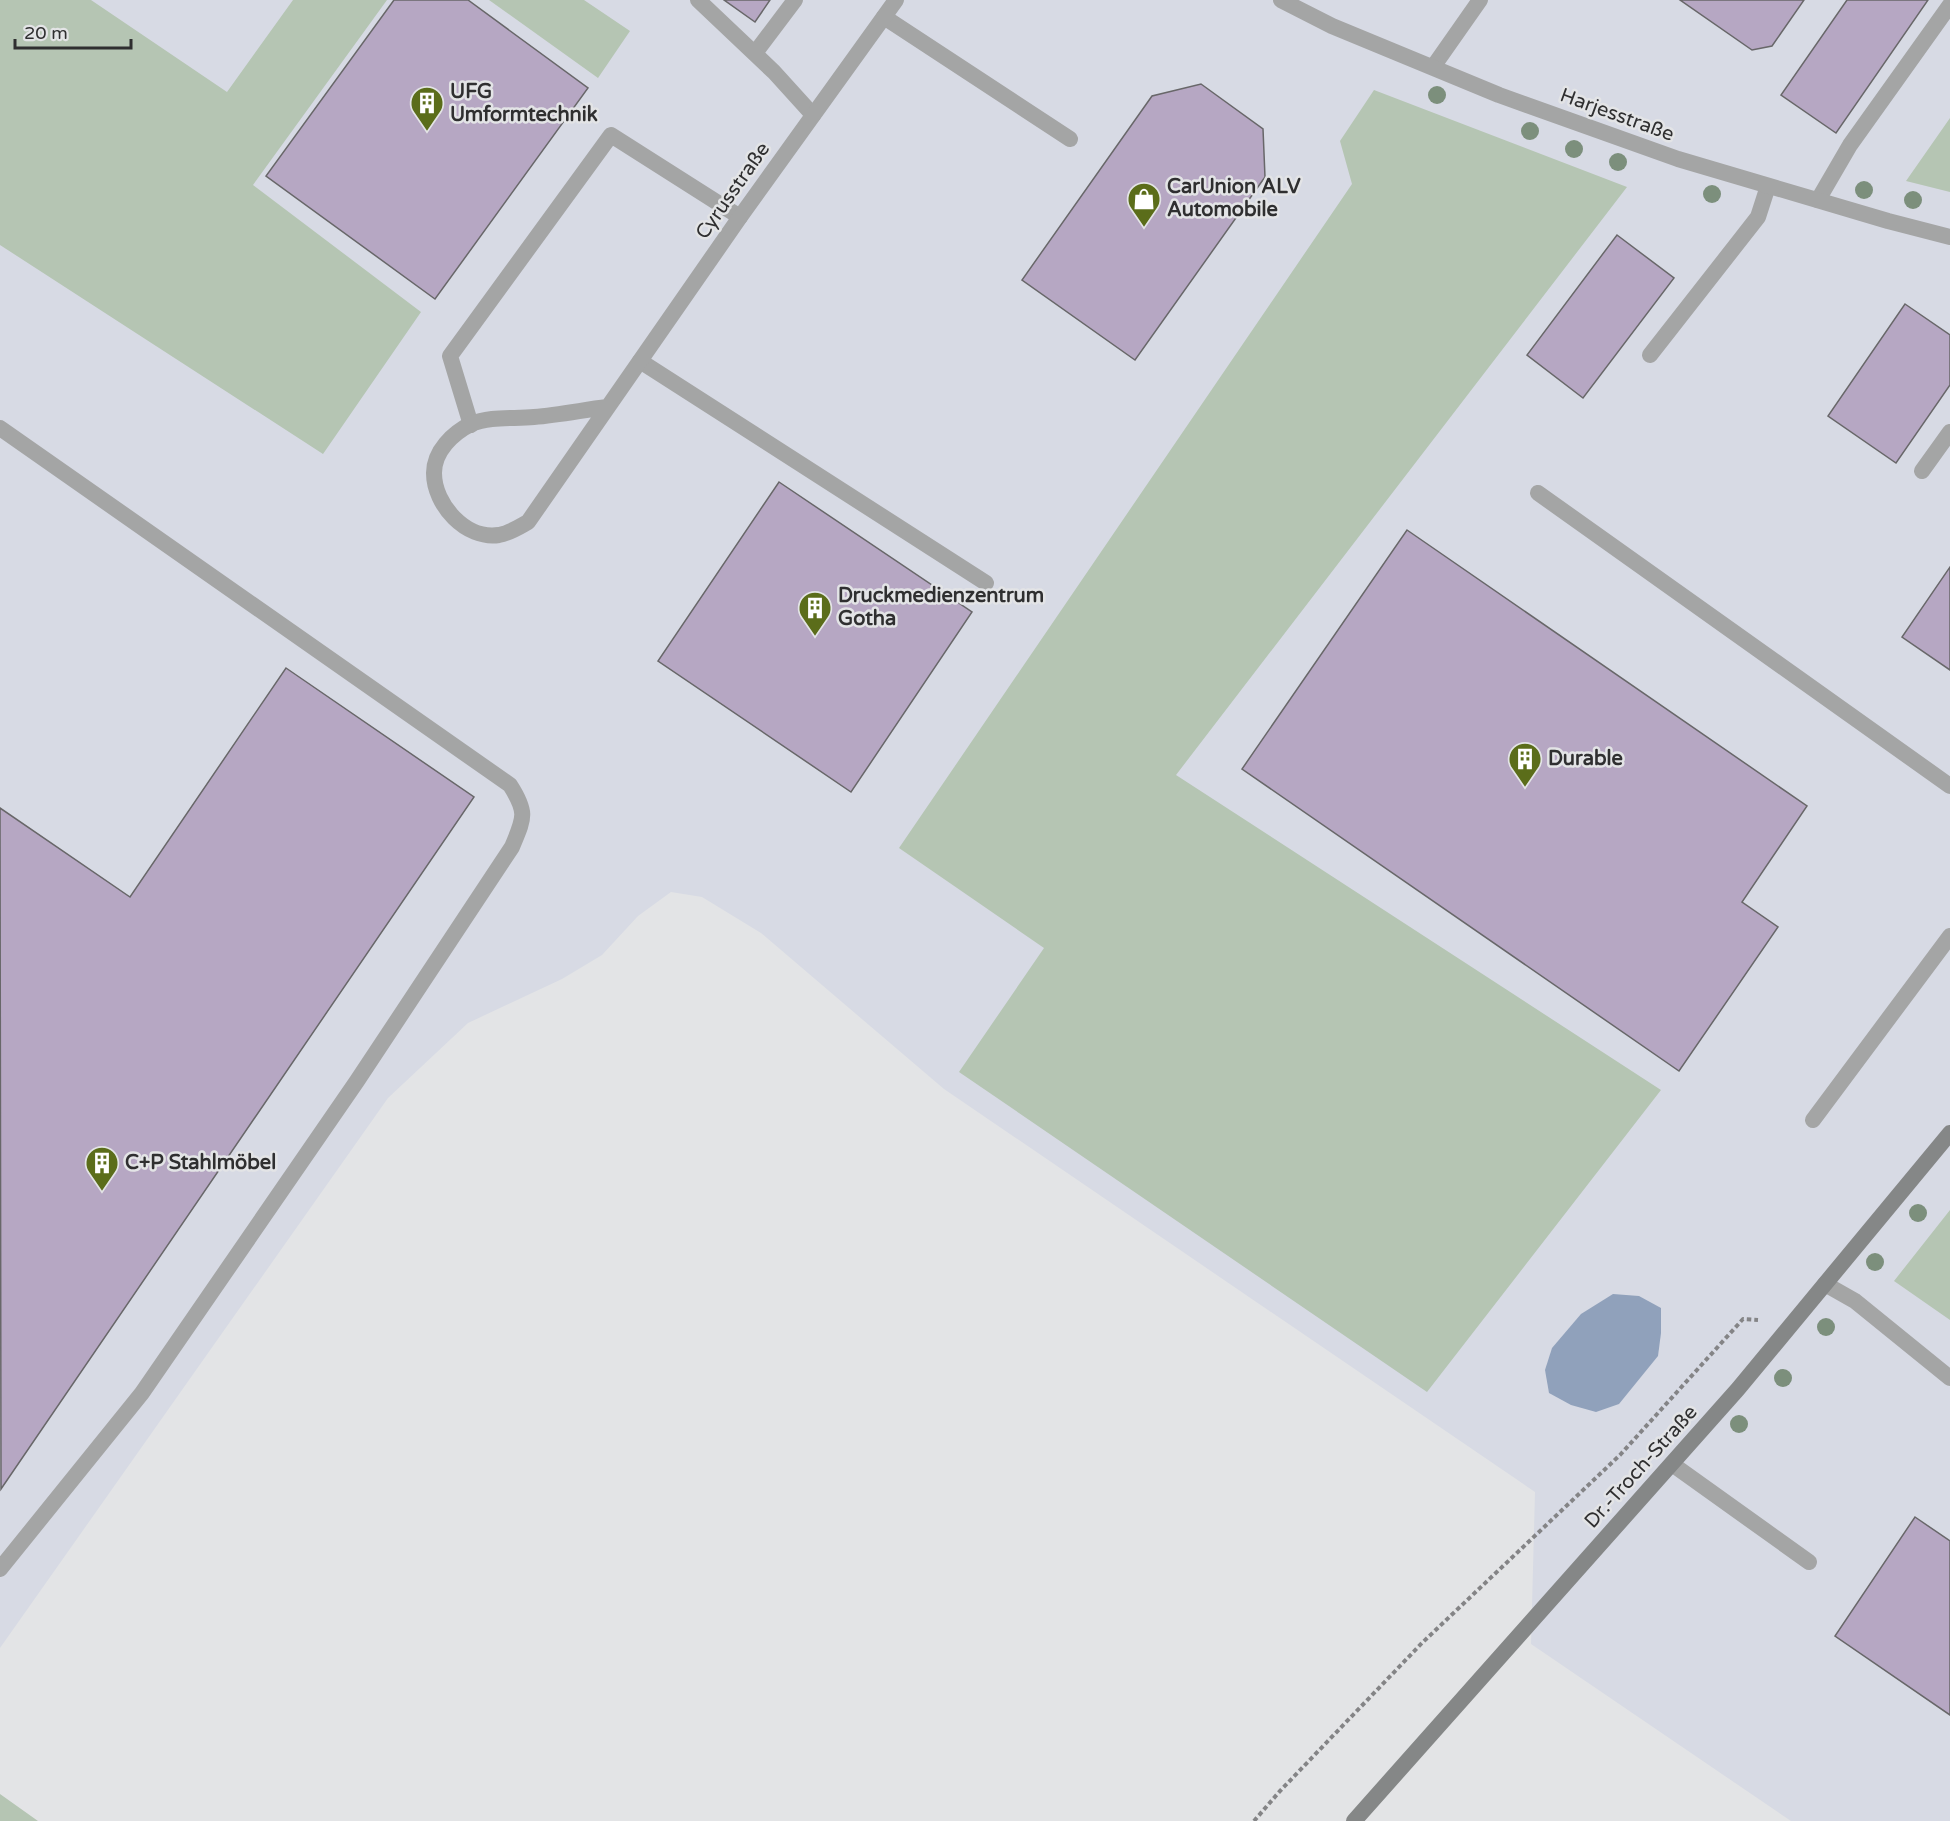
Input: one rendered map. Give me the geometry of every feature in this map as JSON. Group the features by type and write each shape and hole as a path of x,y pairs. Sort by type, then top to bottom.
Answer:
{"main road":[{"name":"Dr.-Troch-Straße","path":"1354,1821 1738,1389 1950,1133"}],"street":[{"path":"698,0 755,53 813,115"},
{"path":"755,53 795,0"},
{"name":"Harjesstraße","path":"1281,0 1332,26 1433,68 1678,159 1950,237"},
{"path":"1433,68 1480,0"},
{"name":"Cyrusstraße","path":"607,407 536,417 482,421 471,425 450,439 436,460 434,473 438,493 449,513 463,525 483,535 509,533 528,522 740,217 884,17 893,1"},
{"path":"1818,200 1850,145 1950,5"},
{"path":"884,17 1070,139"},
{"path":"471,425 450,356 610,135 740,217"},
{"path":"1650,355 1758,217 1768,186"},
{"path":"640,361 986,583"},
{"path":"0,428 510,785 520,801 523,819 512,847 357,1081 142,1394 0,1569"},
{"path":"1922,471 1950,432"},
{"path":"1538,493 1950,786"},
{"path":"1813,1120 1950,936"},
{"path":"1825,1284 1855,1301 1950,1378"},
{"path":"1672,1464 1809,1562"}],"path":[{"path":"1254,1821 1422,1643 1620,1455 1743,1319 1793,1323"}],"shaded area":[{"path":"0,0 1950,0 1950,1821 1791,1821 1531,1644 1535,1492 944,1089 761,933 702,897 671,892 638,916 602,955 562,979 468,1023 388,1098 0,1648"}],"green space":[{"path":"0,0 91,0 227,92 293,0 387,0 253,185 421,312 323,454 0,245"},
{"path":"489,0 584,0 630,31 598,78"},
{"path":"1374,90 1627,187 1176,775 1661,1090 1427,1392 959,1072 1044,948 899,848 1352,184 1340,141"},
{"path":"1950,118 1950,192 1906,181"},
{"path":"1950,1210 1950,1320 1894,1281"},
{"path":"0,1794 38,1821 0,1821"}],"water":[{"path":"1613,1294 1639,1296 1661,1308 1658,1356 1619,1404 1596,1412 1571,1405 1549,1393 1545,1370 1552,1348 1581,1314"}],"building":[{"name":"UFG Umformtechnik","path":"394,0 468,0 588,88 435,299 266,176"},
{"path":"724,0 770,0 755,22"},
{"path":"1680,0 1804,0 1772,46 1752,50"},
{"path":"1847,0 1928,0 1836,133 1781,95"},
{"name":"CarUnion ALV Automobile","path":"1201,84 1263,129 1265,177 1135,360 1022,280 1152,96"},
{"path":"1617,235 1674,278 1583,398 1527,355"},
{"path":"1905,304 1950,335 1950,385 1896,463 1828,416"},
{"name":"Druckmedienzentrum Gotha","path":"779,482 972,612 851,792 658,661"},
{"name":"Durable","path":"1407,530 1807,806 1742,902 1778,927 1679,1071 1242,769"},
{"path":"1950,567 1950,670 1902,637"},
{"name":"C+P Stahlmöbel","path":"286,668 474,797 1,1489 0,808 130,897"},
{"path":"1915,1517 1950,1541 1950,1715 1835,1636"}],"place":[{"name":"UFG Umformtechnik","path":"427,132"},
{"name":"CarUnion ALV Automobile","path":"1144,228"},
{"name":"Druckmedienzentrum Gotha","path":"815,637"},
{"name":"Durable","path":"1525,788"},
{"name":"C+P Stahlmöbel","path":"102,1192"}]}
